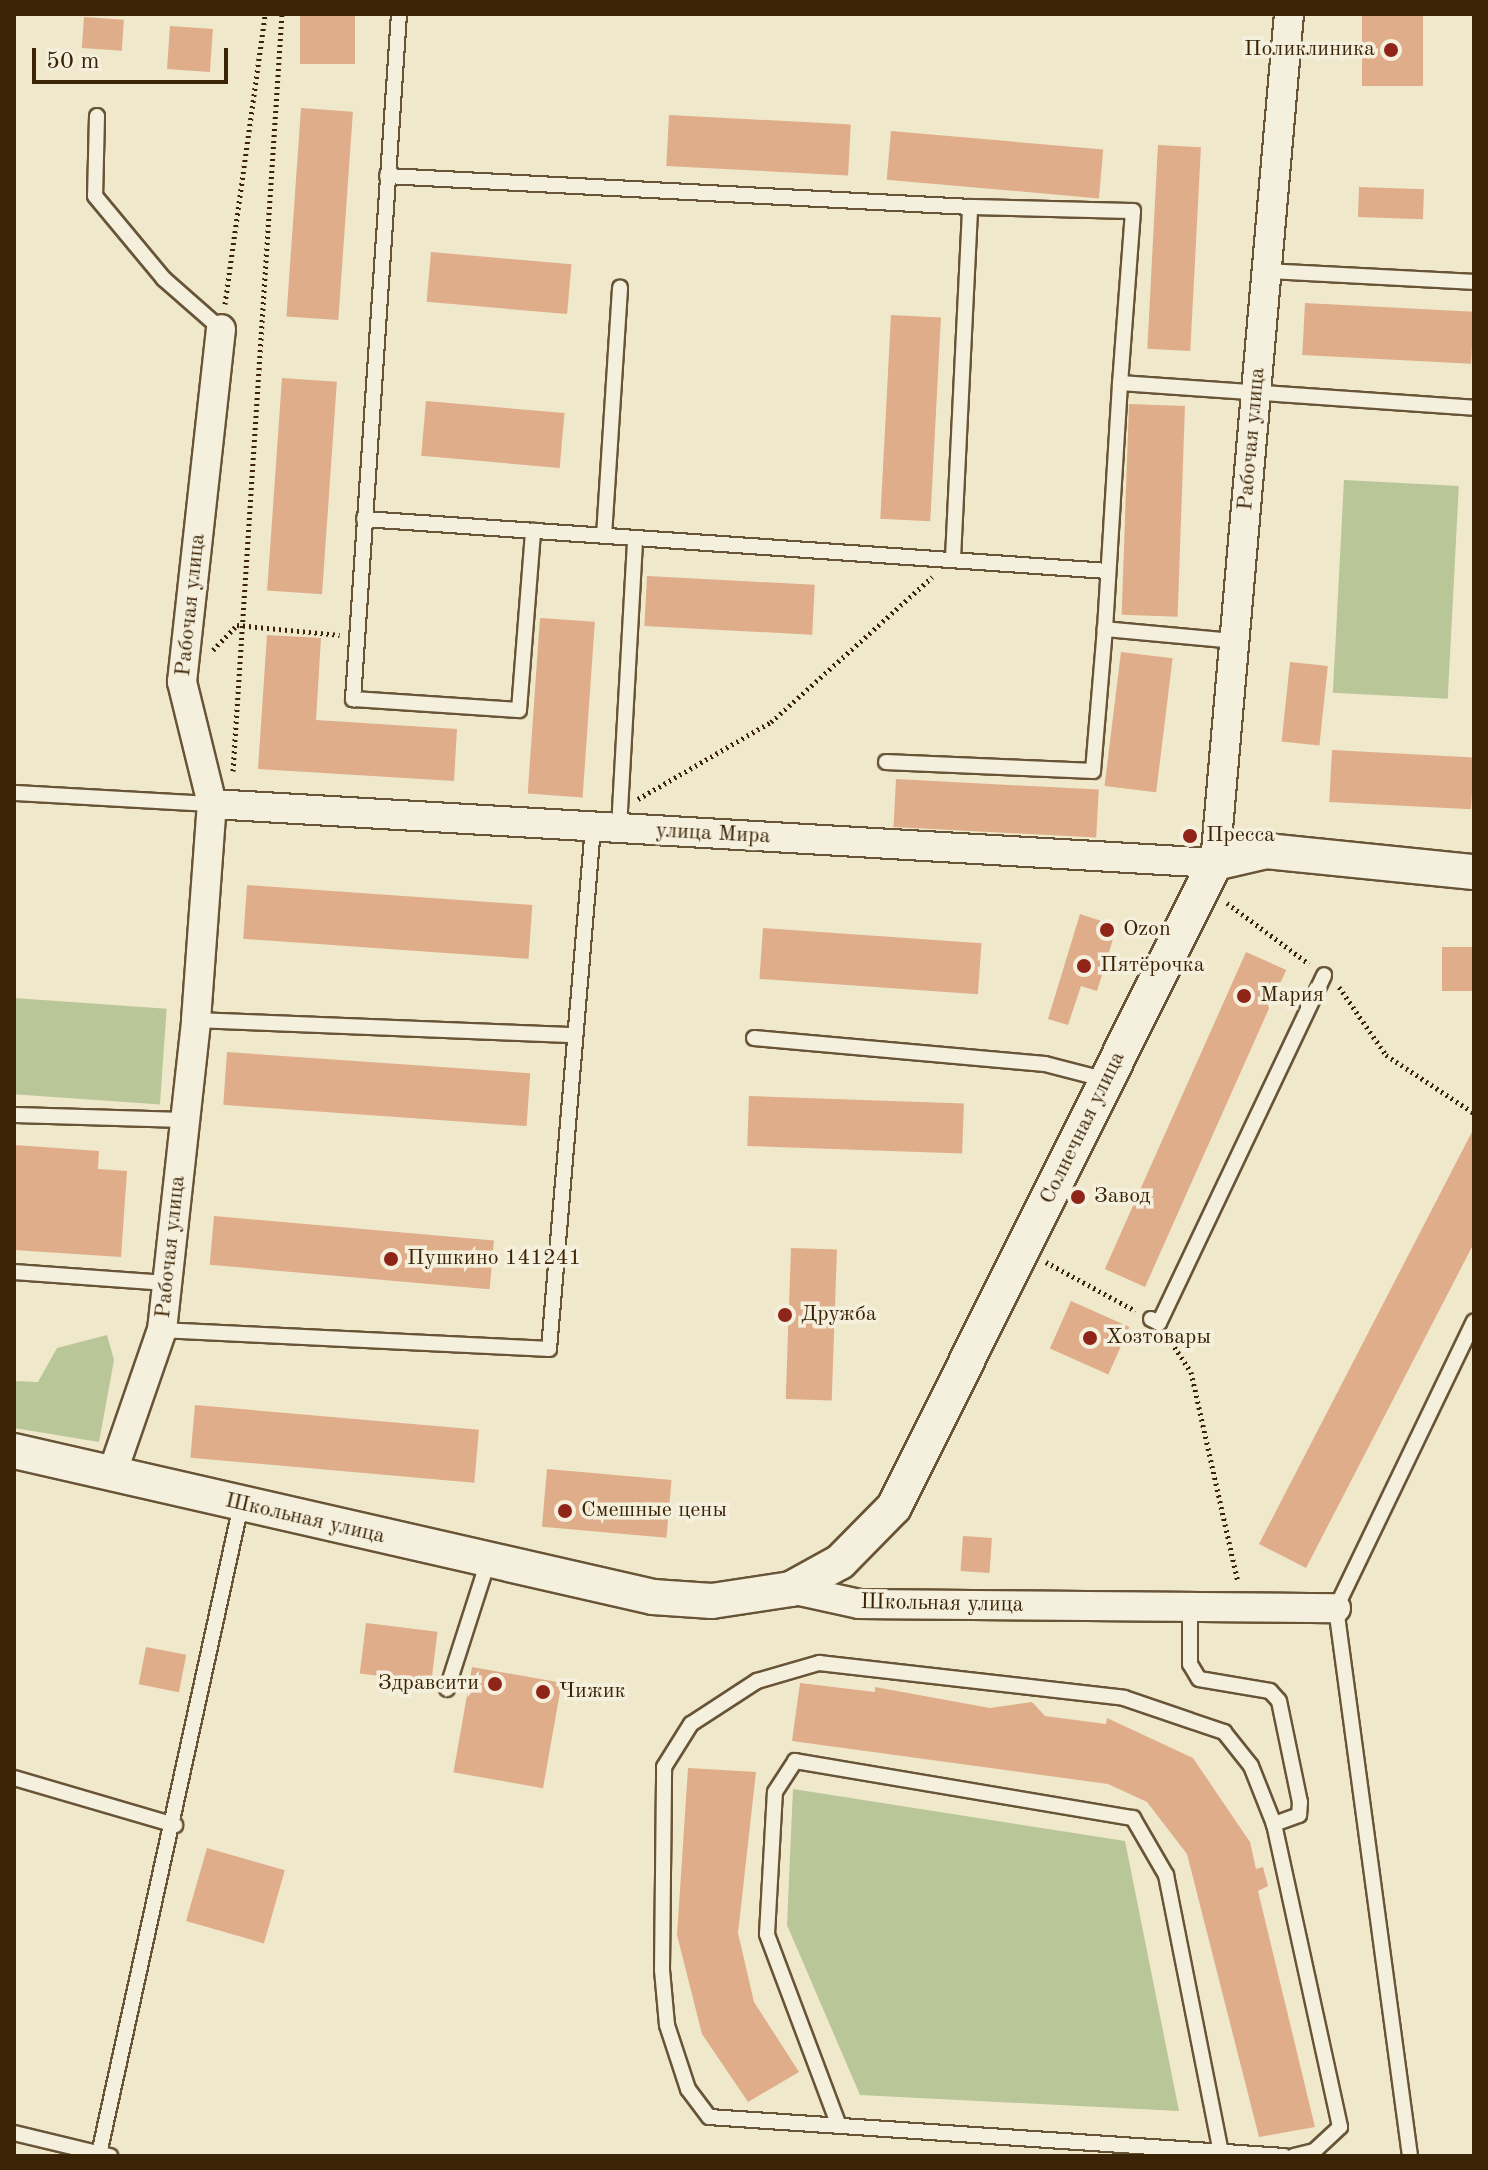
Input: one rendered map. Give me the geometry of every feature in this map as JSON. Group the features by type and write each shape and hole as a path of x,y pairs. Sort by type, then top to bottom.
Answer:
{"street":[{"name":"Рабочая улица","path":"1209,875 1234,641 1289,14"},
{"name":"Рабочая улица","path":"112,1474 162,1330 222,797 182,682 221,329"},
{"name":"улица Мира","path":"222,797 611,821 1209,875"},
{"path":"1209,875 1266,851 1474,872"},
{"name":"Солнечная улица","path":"791,1589 840,1562 894,1507 1209,875"},
{"name":"Школьная улица","path":"14,1451 653,1597 712,1601 791,1589 859,1604 1336,1608"}],"lane":[{"path":"399,14 353,699 519,710 533,531"},
{"path":"97,116 95,196 164,279 221,329"},
{"path":"387,176 970,207 1133,211 1093,771 886,762"},
{"path":"953,558 970,207"},
{"path":"1267,271 1474,282"},
{"path":"604,536 620,288"},
{"path":"1120,383 1256,396 1474,408"},
{"path":"364,519 1108,571"},
{"path":"162,1330 549,1349 575,1035 611,821 635,538"},
{"path":"1105,629 1234,641"},
{"path":"14,793 222,797"},
{"path":"1155,1321 1324,975"},
{"path":"196,1020 575,1035"},
{"path":"754,1038 1045,1064 1107,1080"},
{"path":"14,1115 185,1120"},
{"path":"14,1272 167,1283"},
{"path":"1410,2156 1336,1608 1474,1321"},
{"path":"14,2133 104,2155 241,1505"},
{"path":"447,1689 488,1561"},
{"path":"1190,1607 1190,1664 1199,1679 1270,1691 1279,1701 1300,1802 1299,1815 1274,1824"},
{"path":"1284,2156 709,2117 688,2089 667,2025 662,1970 664,1767 691,1724 757,1681 819,1663 1124,1698 1224,1732 1251,1766 1274,1824 1340,2127 1314,2151 1294,2156"},
{"path":"839,2126 767,1934 775,1792 795,1761 1133,1818 1166,1875 1221,2152"},
{"path":"14,1778 175,1825"}],"path":[{"path":"221,329 265,14"},
{"path":"222,797 282,14"},
{"path":"611,821 771,722 953,558"},
{"path":"182,682 237,625 357,637"},
{"path":"1209,875 1324,975 1386,1055 1474,1113"},
{"path":"1023,1249 1155,1321 1191,1372 1243,1607"}],"green space":[{"path":"1344,480 1459,486 1448,699 1333,693"},
{"path":"14,998 167,1009 160,1104 14,1094"},
{"path":"107,1335 114,1360 99,1442 14,1428 14,1381 38,1382 57,1348"},
{"path":"793,1789 1125,1841 1179,2111 860,2095 787,1925"}],"building":[{"path":"300,14 355,14 355,64 300,64"},
{"name":"Поликлиника","path":"1362,14 1423,14 1423,86 1362,86"},
{"path":"84,17 124,20 122,51 82,48"},
{"path":"170,26 213,29 210,72 167,69"},
{"path":"301,108 353,112 338,320 286,316"},
{"path":"669,115 851,125 848,175 666,166"},
{"path":"891,131 1103,150 1099,198 887,180"},
{"path":"1158,145 1201,147 1190,351 1147,349"},
{"path":"1359,187 1424,189 1423,219 1358,217"},
{"path":"431,252 571,264 567,314 427,302"},
{"path":"1305,303 1474,312 1471,364 1302,355"},
{"path":"891,315 941,318 930,521 880,519"},
{"path":"282,378 337,382 322,594 267,590"},
{"path":"426,401 564,413 560,468 421,456"},
{"path":"1129,404 1185,406 1178,617 1122,615"},
{"path":"647,576 815,585 812,635 644,626"},
{"path":"540,618 595,622 583,797 528,794"},
{"path":"267,635 321,638 316,720 457,729 454,781 258,769"},
{"path":"1121,652 1173,658 1156,792 1105,786"},
{"path":"1290,662 1328,666 1319,746 1282,742"},
{"path":"1332,750 1474,757 1471,809 1329,802"},
{"path":"896,779 1099,790 1096,838 893,827"},
{"path":"247,885 532,905 529,959 243,939"},
{"name":"Пятёрочка","path":"1080,914 1117,926 1097,991 1081,986 1068,1025 1048,1019"},
{"path":"763,928 981,943 978,994 759,979"},
{"path":"1442,947 1474,947 1474,991 1442,991"},
{"path":"1246,952 1286,970 1145,1287 1105,1269"},
{"path":"227,1052 530,1073 527,1126 223,1105"},
{"path":"749,1096 964,1104 962,1153 747,1146"},
{"path":"1474,1128 1474,1243 1306,1568 1259,1544"},
{"path":"14,1145 99,1151 98,1169 127,1171 121,1257 14,1250"},
{"path":"214,1216 494,1240 490,1289 210,1265"},
{"path":"791,1248 837,1250 832,1401 786,1399"},
{"name":"Хозтовары","path":"1071,1301 1129,1327 1108,1375 1050,1349"},
{"path":"195,1405 479,1430 474,1483 190,1458"},
{"path":"547,1469 672,1480 666,1538 542,1527"},
{"path":"963,1536 992,1538 989,1573 961,1571"},
{"path":"366,1623 437,1632 431,1682 360,1674"},
{"path":"146,1647 186,1655 179,1692 139,1684"},
{"path":"472,1667 562,1683 543,1788 453,1772"},
{"path":"800,1683 875,1692 875,1687 990,1708 1032,1702 1045,1716 1106,1724 1107,1718 1193,1758 1250,1842 1256,1869 1263,1867 1268,1886 1258,1891 1315,2127 1259,2137 1187,1854 1147,1802 1108,1784 792,1741"},
{"path":"688,1768 756,1772 738,1933 754,2002 799,2072 748,2102 702,2034 677,1935"},
{"path":"207,1848 285,1870 264,1943 186,1921"}],"place":[{"name":"Поликлиника","path":"1391,50"},
{"name":"Пресса","path":"1190,836"},
{"name":"Ozon","path":"1107,930"},
{"name":"Пятёрочка","path":"1084,966"},
{"name":"Мария","path":"1244,996"},
{"name":"Завод","path":"1078,1197"},
{"name":"Пушкино 141241","path":"391,1259"},
{"name":"Дружба","path":"785,1315"},
{"name":"Хозтовары","path":"1090,1338"},
{"name":"Смешные цены","path":"565,1511"},
{"name":"Здравсити","path":"495,1684"},
{"name":"Чижик","path":"543,1692"}]}
